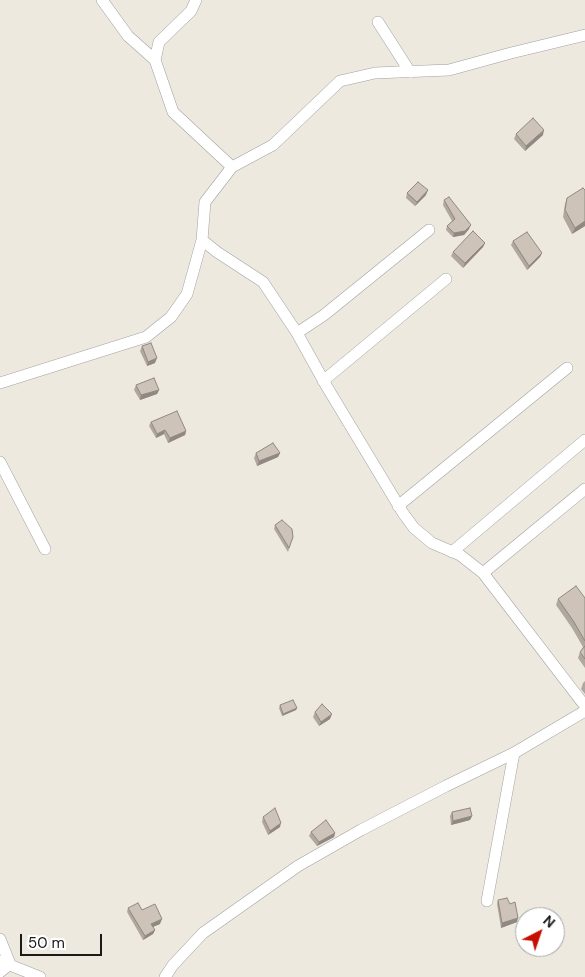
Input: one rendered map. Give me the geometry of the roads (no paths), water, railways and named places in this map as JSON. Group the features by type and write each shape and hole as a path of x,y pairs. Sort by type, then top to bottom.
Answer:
{"street":[{"path":"102,0 128,36 155,60 173,112 232,167"},
{"path":"155,60 159,42 191,12 196,0"},
{"path":"378,22 410,72"},
{"path":"0,383 146,336 171,317 187,294 202,240 205,202 232,167 273,145 340,81 376,73 449,70 585,35"},
{"path":"297,333 324,315 428,230"},
{"path":"202,240 263,282 297,333 398,506 414,528 432,543 460,555 483,573 585,706"},
{"path":"323,380 446,278"},
{"path":"398,506 567,368"},
{"path":"452,552 585,440"},
{"path":"0,462 45,549"},
{"path":"483,573 585,488"},
{"path":"165,977 203,933 298,866 361,830 514,752 585,711"},
{"path":"487,902 514,752"},
{"path":"0,939 5,962 0,972"},
{"path":"5,962 40,977"}]}
